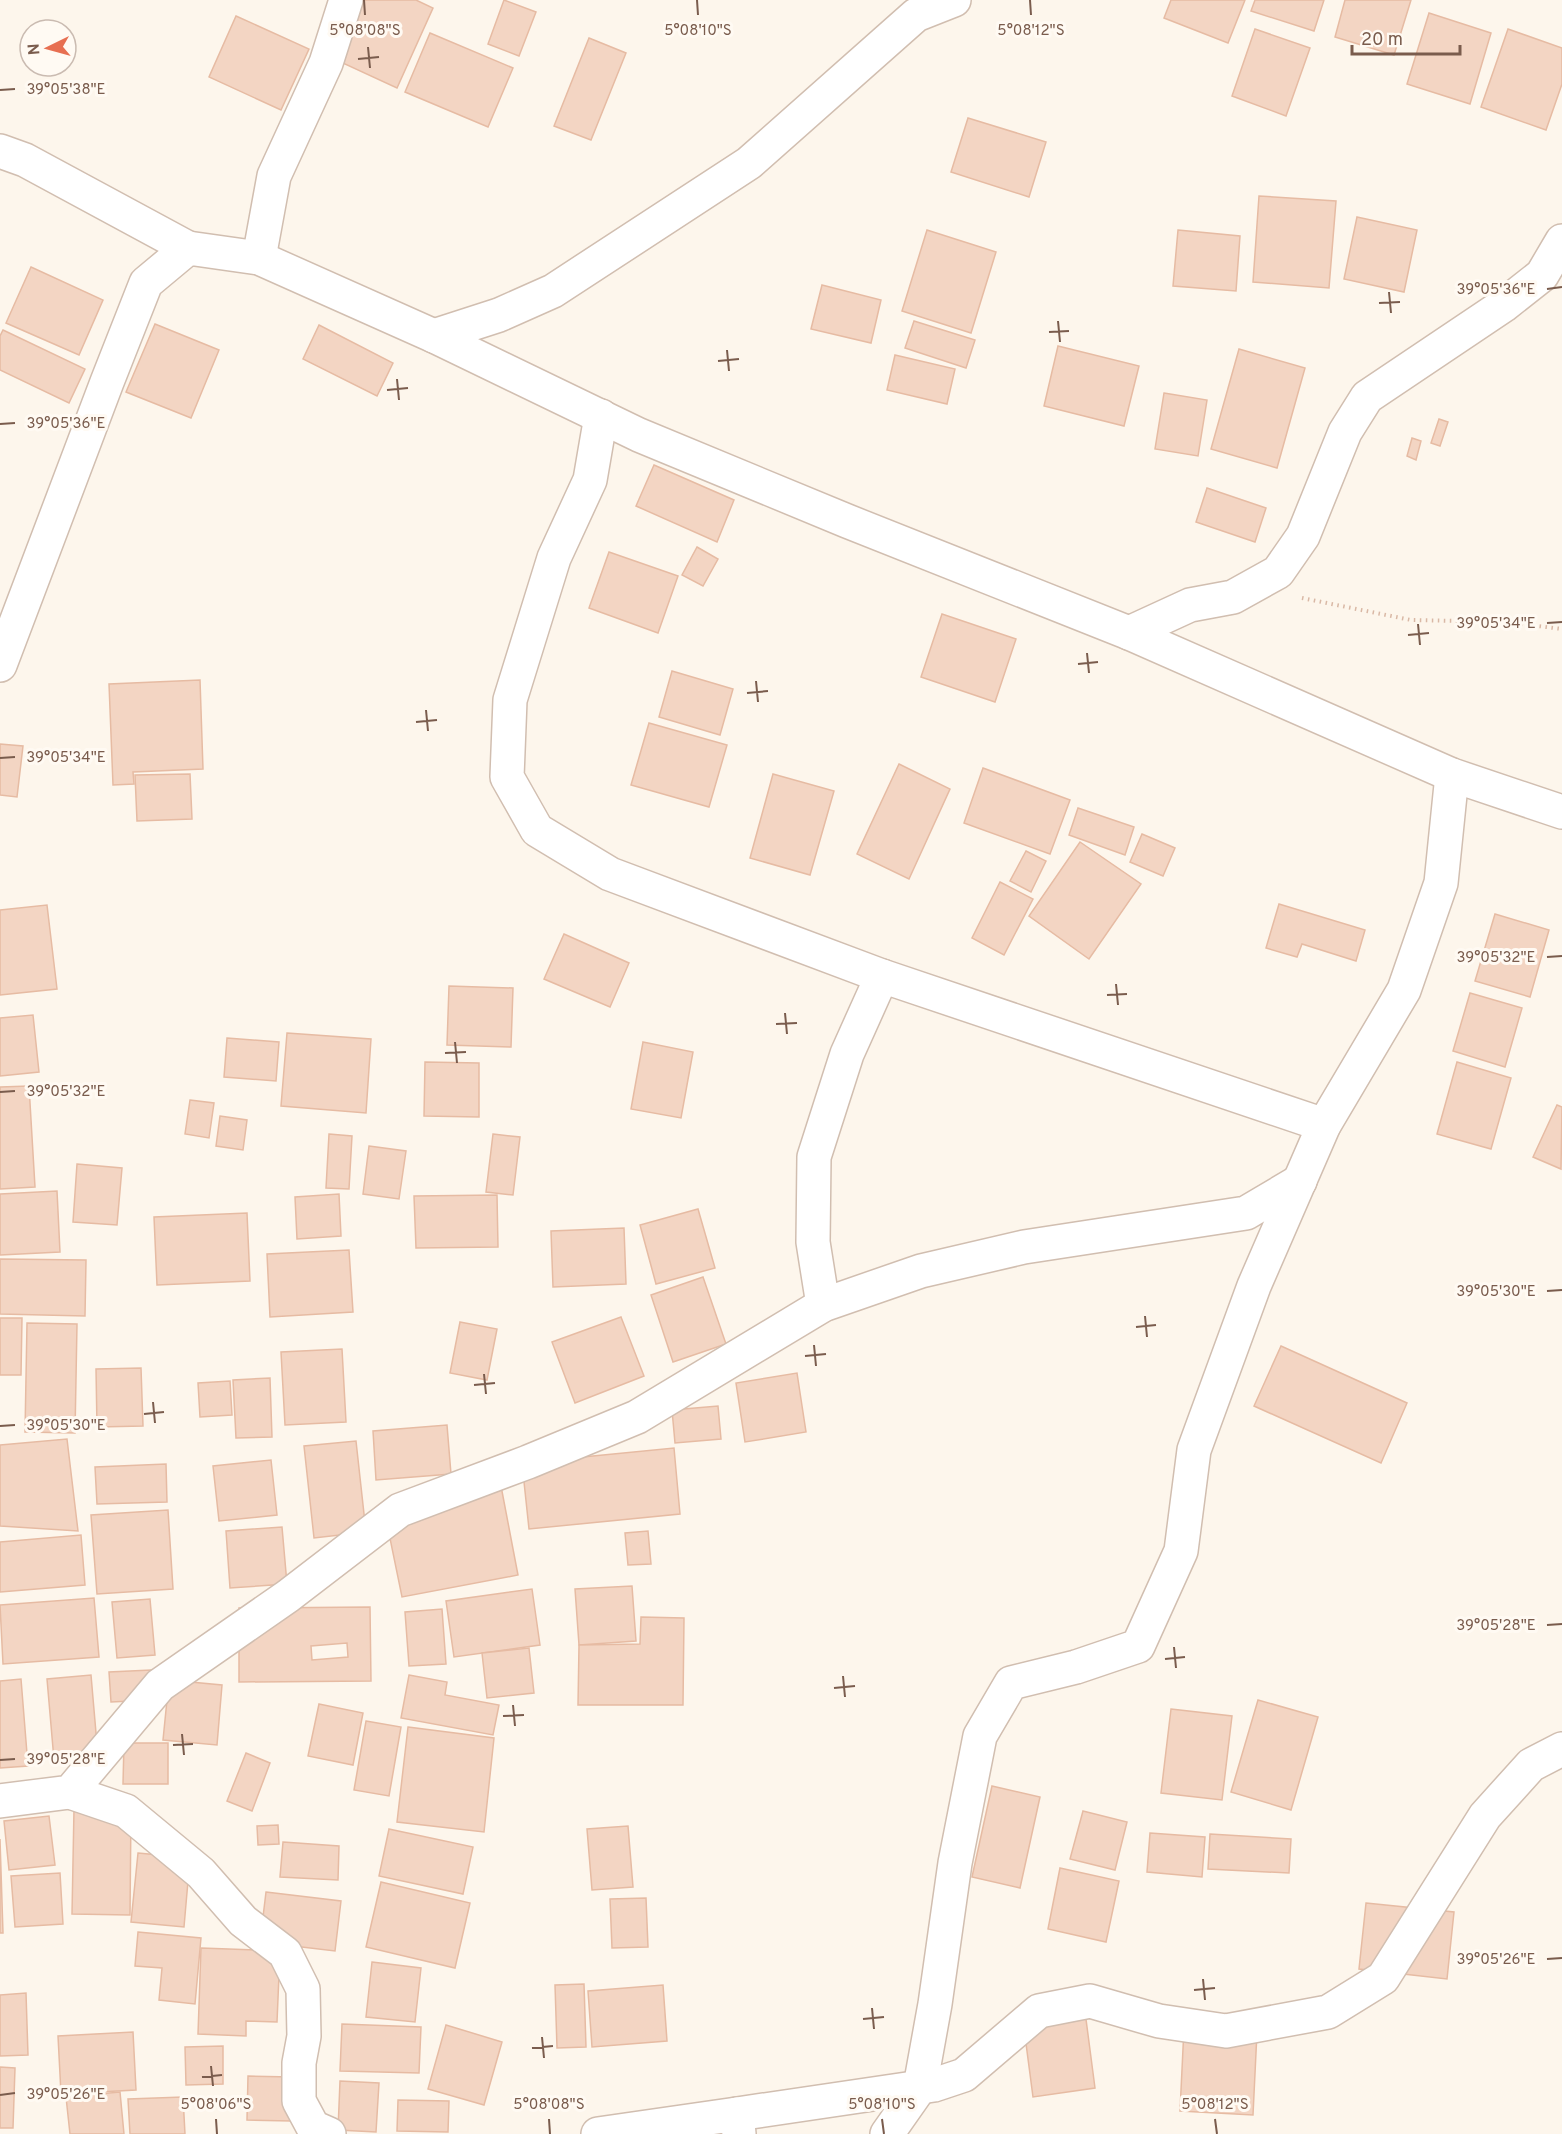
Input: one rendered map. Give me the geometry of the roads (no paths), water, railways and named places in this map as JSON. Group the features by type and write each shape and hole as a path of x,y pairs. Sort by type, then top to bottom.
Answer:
{"street":[{"path":"259,258 274,176 326,63 346,0"},
{"path":"434,336 499,315 553,291 749,163 916,15 954,0"},
{"path":"0,151 25,160 188,248 259,258 434,336 639,435 847,521 1129,633 1452,775 1562,812"},
{"path":"1129,633 1190,605 1233,597 1278,572 1303,536 1345,432 1367,397 1504,305 1542,275 1562,241"},
{"path":"0,665 146,283 188,248"},
{"path":"601,416 590,480 554,558 510,700 507,777 537,830 610,874 882,976 1324,1125"},
{"path":"887,2134 920,2087 935,2004 955,1863 980,1736 1011,1683 1076,1667 1138,1646 1181,1551 1194,1450 1254,1286 1324,1125 1404,990 1441,883 1452,775"},
{"path":"824,1305 813,1242 814,1157 847,1054 882,976"},
{"path":"70,1792 160,1685 288,1596 400,1510 528,1462 637,1417 824,1305 921,1271 1024,1247 1246,1213 1300,1181"},
{"path":"598,2134 738,2124 920,2087 964,2075 1039,2011 1090,2001 1159,2020 1227,2031 1328,2012 1383,1978 1485,1816 1531,1765 1562,1749"},
{"path":"0,1801 70,1792 126,1811 201,1874 243,1921 285,1953 303,1989 304,2036 299,2063 299,2101 292,2134"},
{"path":"299,2101 313,2127 329,2134"}]}
